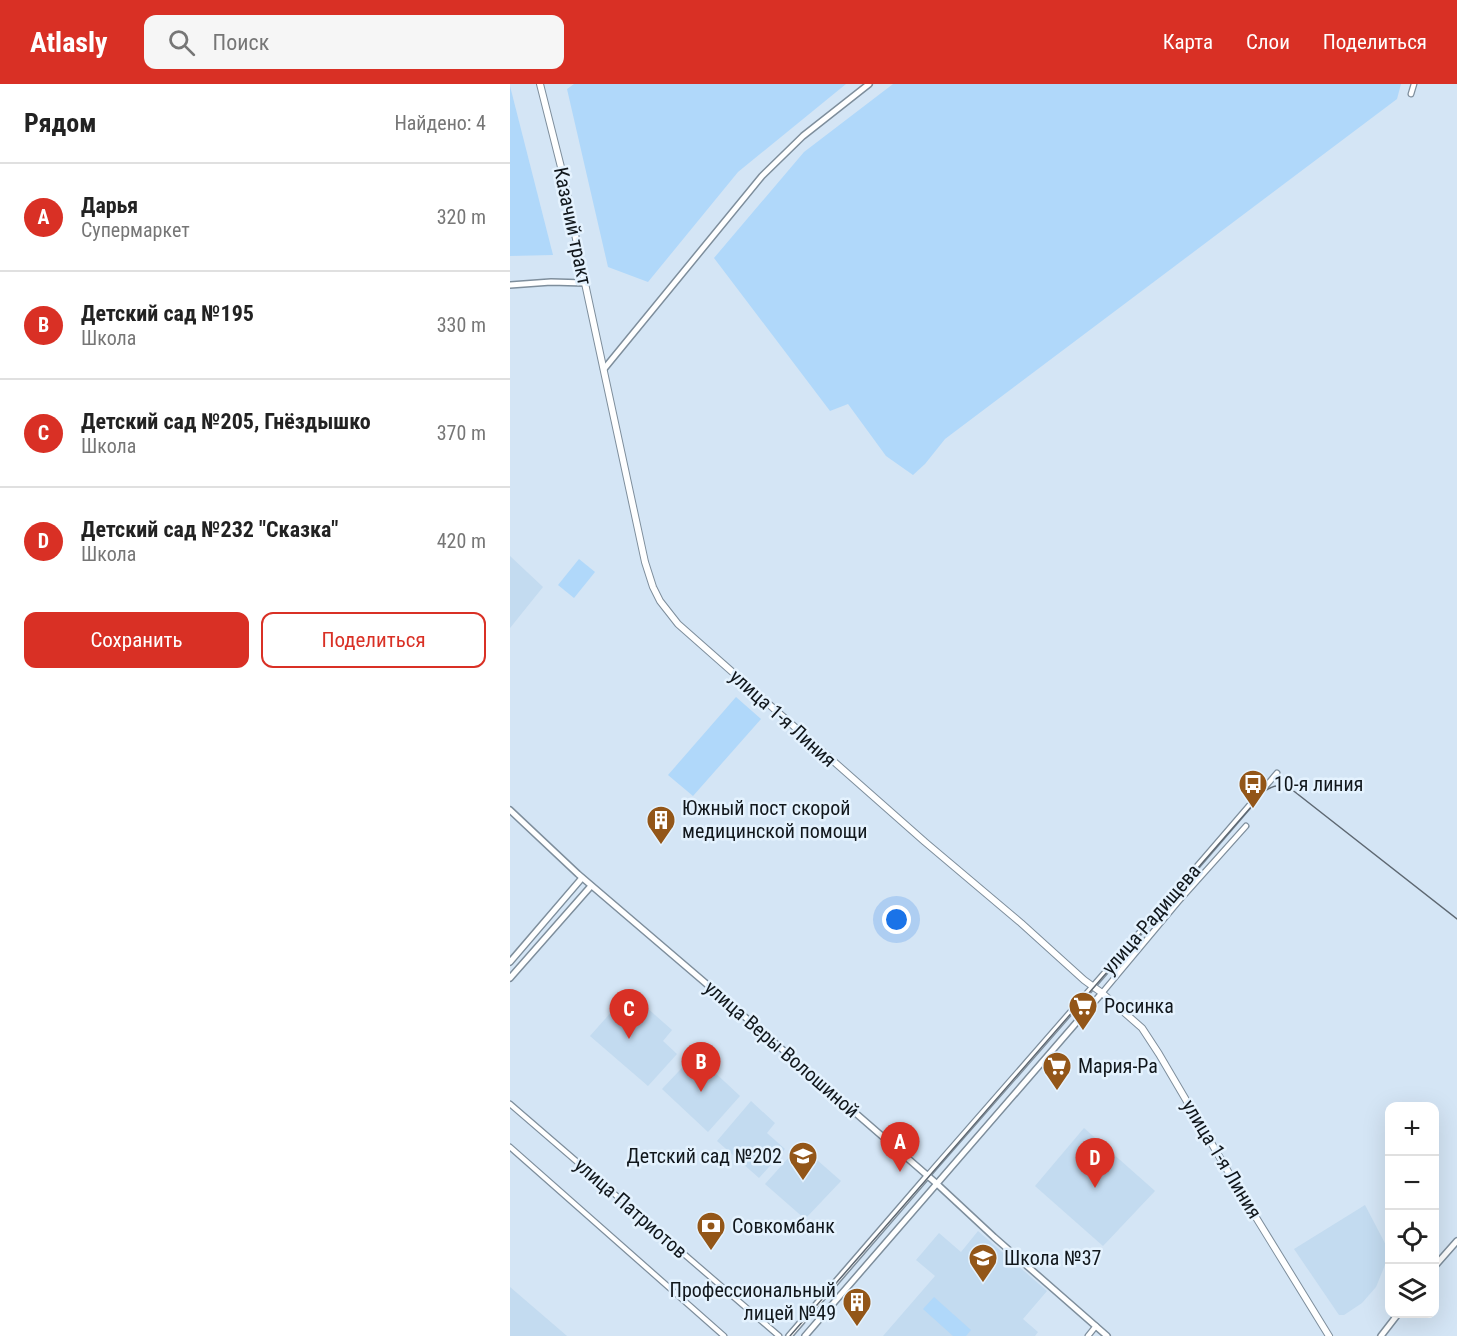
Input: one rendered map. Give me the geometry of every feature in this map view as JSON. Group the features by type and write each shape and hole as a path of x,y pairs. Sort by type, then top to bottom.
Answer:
{"main road":[{"name":"Казачий тракт","path":"540,84 558,151 604,369"},
{"name":"улица 1-я Линия","path":"604,369 652,587 669,614 769,706 1142,1028 1160,1054 1236,1185 1329,1336"}],"street":[{"path":"604,369 762,176 803,136 869,84"},
{"path":"1411,94 1414,84"},
{"path":"510,285 551,282 585,283"},
{"name":"улица Радищева","path":"789,1336 1277,773"},
{"name":"улица Веры Волошиной","path":"510,810 591,886 928,1176 1107,1336"},
{"path":"1102,993 1178,902 1246,826"},
{"path":"510,962 582,878"},
{"path":"510,978 591,886"},
{"path":"530,940 537,947"},
{"name":"улица Радищева","path":"805,1336 1102,993"},
{"name":"улица Патриотов","path":"510,1104 779,1336"},
{"name":"улица Патриотов","path":"510,1147 724,1336"},
{"path":"1437,1264 1457,1241"},
{"path":"1381,1336 1395,1318"},
{"path":"1088,1336 1096,1326"}],"shaded area":[{"path":"574,84 846,84 738,172 648,282 608,267 567,89"},
{"path":"893,84 1401,84 1397,99 945,439 913,475 886,456 848,404 830,411 714,258 804,152"},
{"path":"510,86 553,255 510,256"},
{"path":"510,556 543,587 510,628"},
{"path":"579,559 595,572 574,598 558,585"},
{"path":"736,697 761,719 693,796 668,775"},
{"path":"629,992 672,1030 663,1041 677,1054 648,1086 590,1036"},
{"path":"695,1054 740,1096 708,1132 662,1089"},
{"path":"751,1101 775,1123 767,1133 785,1149 759,1178 717,1141"},
{"path":"1084,1128 1155,1191 1103,1246 1035,1186"},
{"name":"Детский сад №202","path":"800,1145 841,1181 805,1219 765,1184"},
{"path":"1365,1205 1385,1243 1385,1265 1376,1287 1362,1303 1344,1315 1339,1315 1294,1249"},
{"name":"Школа №37","path":"978,1231 1047,1291 1023,1319 1038,1332 1035,1336 883,1336 935,1276 916,1260 939,1233 961,1252"},
{"path":"510,1287 567,1336 510,1336"},
{"path":"934,1297 971,1330 966,1336 953,1336 923,1309"}],"tram line":[{"path":"790,1336 1269,788 1280,786 1295,792 1457,919"}],"place":[{"name":"10-я линия","path":"1253,810"},
{"name":"Южный пост скорой медицинской помощи","path":"661,846"},
{"name":"Росинка","path":"1083,1032"},
{"name":"Детский сад №205, Гнёздышко","path":"629,1039"},
{"name":"Детский сад №195","path":"701,1092"},
{"name":"Мария-Ра","path":"1057,1092"},
{"name":"Дарья","path":"900,1172"},
{"name":"Детский сад №202","path":"803,1182"},
{"name":"Детский сад №232 \"Сказка\"","path":"1095,1188"},
{"name":"Совкомбанк","path":"711,1252"},
{"name":"Школа №37","path":"983,1284"},
{"name":"Профессиональный лицей №49","path":"857,1328"}]}
